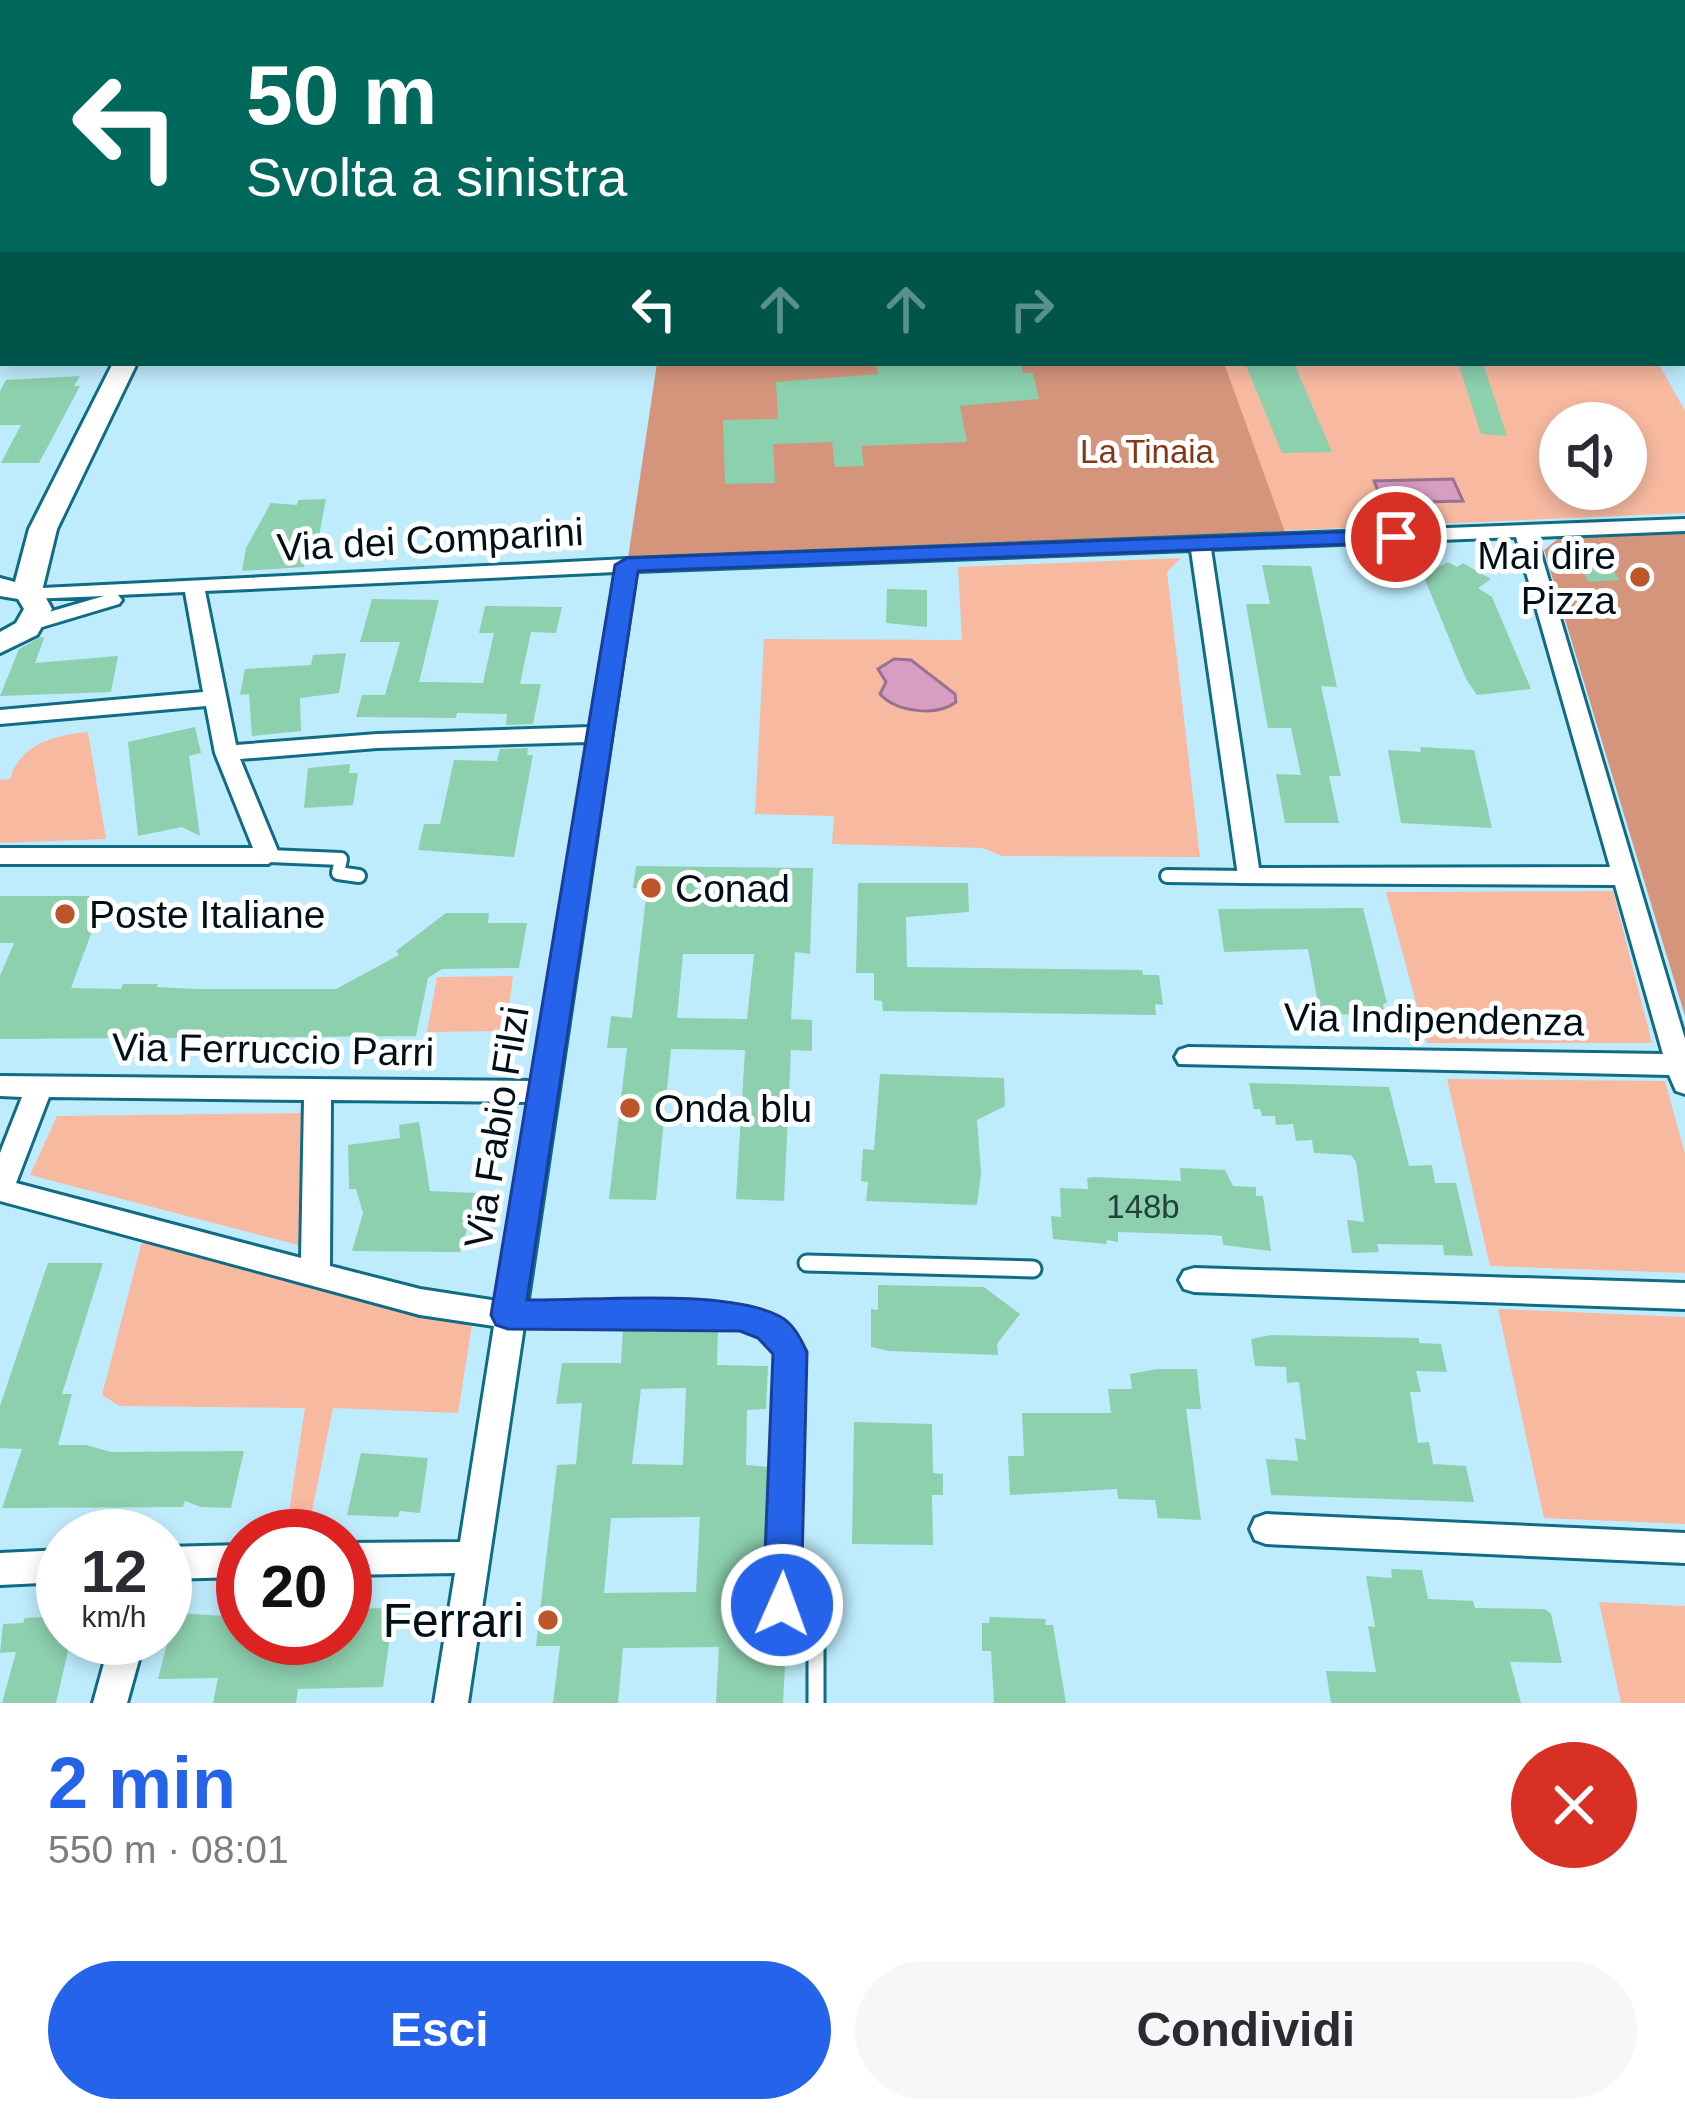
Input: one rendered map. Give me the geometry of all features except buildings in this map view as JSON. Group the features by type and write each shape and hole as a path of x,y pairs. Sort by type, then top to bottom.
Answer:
{"street":[{"path":"0,644 32,624 38,609 14,588 124,366"},
{"name":"Via dei Comparini","path":"32,624 79,607 194,586 1685,525"},
{"name":"Via Indipendenza","path":"1188,1057 1682,1074 1525,532"},
{"path":"1200,544 1248,877 1624,876"},
{"name":"Via Fabio Filzi","path":"451,1703 627,565"},
{"path":"0,856 268,856 226,753 194,586"},
{"name":"Via dei Comparini","path":"14,588 167,589"},
{"path":"0,717 216,698"},
{"path":"226,753 377,741 600,734"},
{"path":"40,1085 0,1189 420,1302 508,1315"},
{"name":"Via Ferruccio Parri","path":"0,1086 545,1092"},
{"path":"315,1274 318,1089"},
{"path":"1194,1280 1685,1296"},
{"path":"1266,1529 1685,1548"},
{"path":"372,1559 474,1557"},
{"path":"0,1569 36,1567"},
{"path":"110,1703 121,1665"}],"lane":[{"path":"268,856 341,859 338,873 358,876"},
{"path":"1167,876 1248,877"},
{"path":"807,1263 1033,1269"},
{"path":"508,1315 741,1316 770,1327 781,1337 790,1352 782,1605 816,1639 816,1703"}],"green space":[{"name":"La Tinaia","path":"657,366 1225,366 1285,532 628,558"},
{"name":"La Tinaia","path":"1122,366 1660,366 1685,411 1685,513 889,548 898,488"},
{"path":"1685,529 1685,1016 1544,550 1559,538"},
{"path":"1181,558 1167,572 1200,857 1002,856 983,848 832,844 834,816 755,814 764,639 962,640 958,567"},
{"path":"88,732 106,839 0,843 0,780 10,779 22,757 40,744"},
{"path":"1613,891 1652,1043 1427,1043 1386,892"},
{"path":"513,976 506,1031 427,1032 437,977"},
{"path":"1447,1079 1665,1081 1685,1154 1685,1273 1490,1266"},
{"path":"308,1113 302,1246 30,1175 57,1116"},
{"path":"147,1239 473,1319 458,1413 333,1408 312,1509 289,1509 305,1408 120,1406 102,1395 141,1245"},
{"path":"1498,1309 1685,1317 1685,1524 1544,1518"},
{"path":"1599,1602 1685,1606 1685,1703 1621,1703"}],"shaded area":[{"path":"1453,479 1463,501 1383,503 1374,481"},
{"path":"894,659 911,660 955,694 956,702 928,711 887,700 880,694 886,682 878,669"}],"place":[{"name":"Mai dire Pizza","path":"1640,577"},
{"name":"Conad","path":"651,888"},
{"name":"Poste Italiane","path":"65,914"},
{"name":"Onda blu","path":"630,1108"},
{"name":"Ferrari","path":"548,1620"}],"route":[{"path":"782,1605 790,1352 781,1337 770,1327 741,1316 508,1315 627,565 1396,537"}]}
